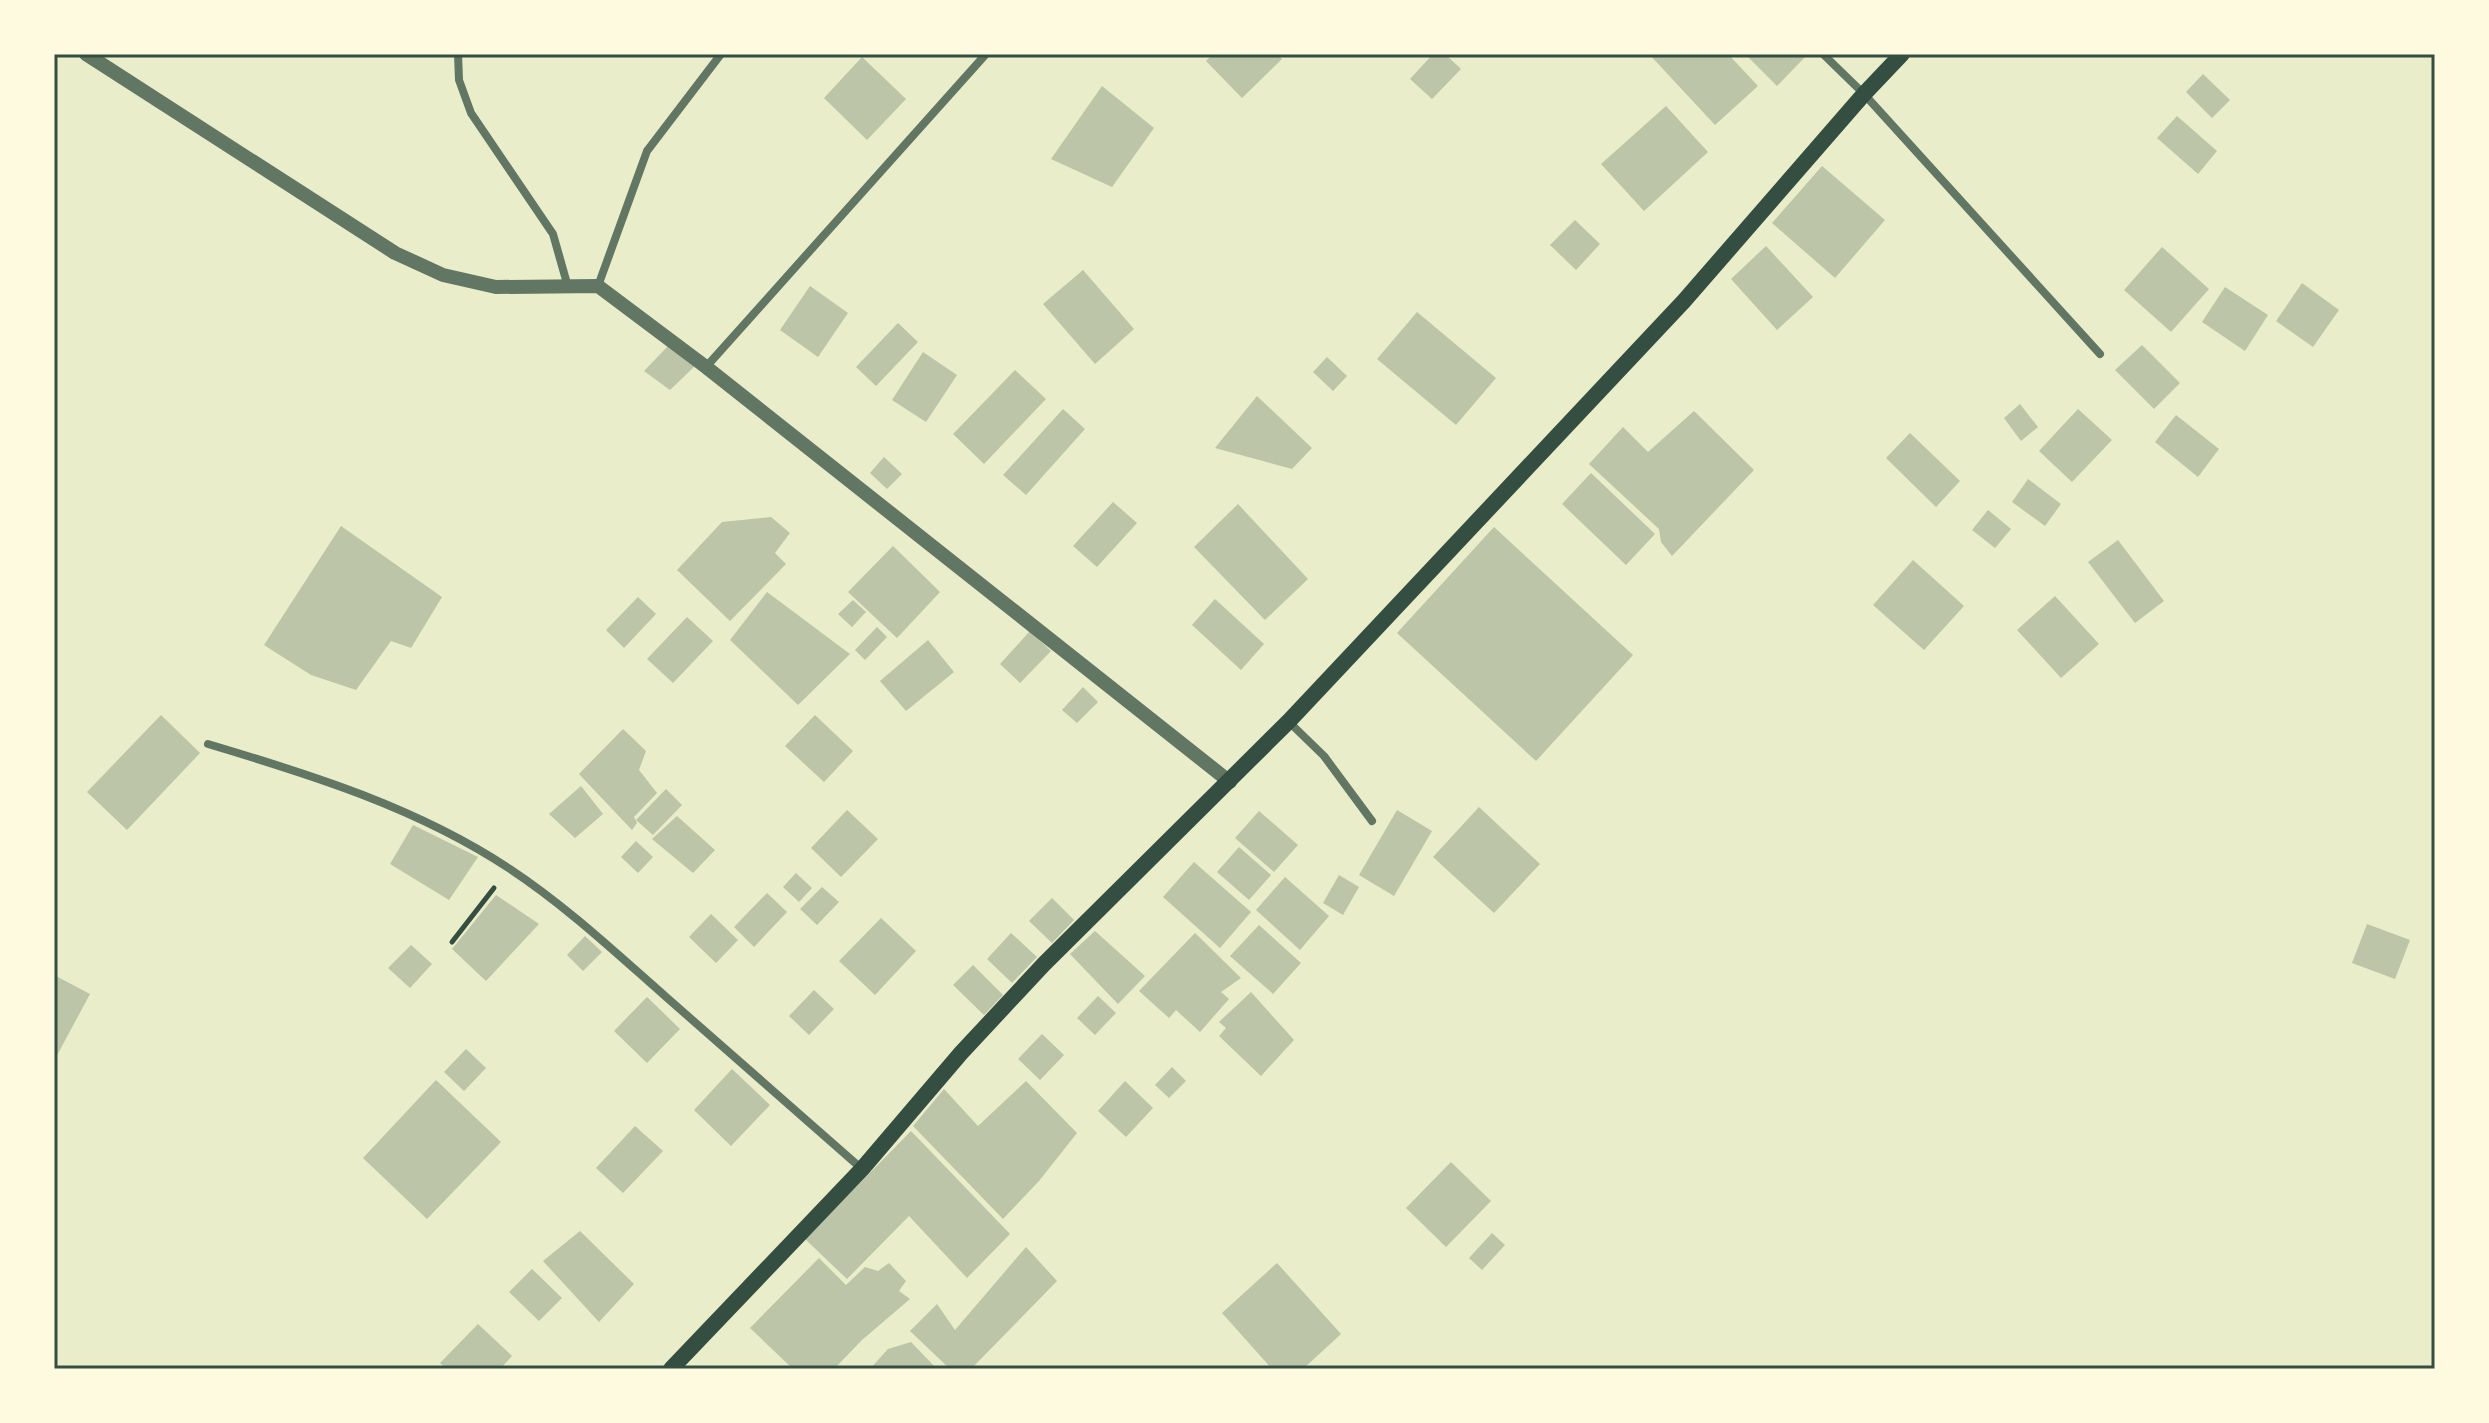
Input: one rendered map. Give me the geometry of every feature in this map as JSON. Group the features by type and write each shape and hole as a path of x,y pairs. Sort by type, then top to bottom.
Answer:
{"main road":[{"path":"671,1369 862,1169 961,1053 1044,964 1289,721 1684,301 1902,54"}],"street":[{"path":"86,54 395,253 443,275 496,287 598,286 706,367 1230,782"},
{"path":"458,54 459,80 471,113 553,234 569,288"},
{"path":"598,286 647,151 721,54"},
{"path":"706,367 986,54"},
{"path":"1823,54 1864,94 2100,354"},
{"path":"1289,721 1324,756 1372,821"},
{"path":"208,744 317,776 365,794 440,829 509,868 572,913 862,1169"}],"path":[{"path":"452,942 509,868"}],"building":[{"path":"1213,54 1277,54 1282,59 1242,98 1206,61"},
{"path":"1433,54 1445,54 1461,69 1432,99 1410,79"},
{"path":"1649,54 1728,54 1758,86 1715,125"},
{"path":"1745,54 1808,54 1777,86"},
{"path":"862,57 906,99 867,140 824,98"},
{"path":"2203,74 2230,100 2212,118 2186,92"},
{"path":"1102,86 1154,128 1112,187 1051,159"},
{"path":"1666,106 1708,152 1644,211 1601,164"},
{"path":"2177,116 2217,151 2198,174 2157,138"},
{"path":"1822,166 1885,220 1835,278 1772,223"},
{"path":"1575,220 1600,244 1576,270 1550,245"},
{"path":"1766,246 1813,297 1777,330 1731,279"},
{"path":"2162,247 2209,289 2171,332 2124,290"},
{"path":"1083,270 1134,329 1095,364 1043,304"},
{"path":"2302,283 2339,310 2313,347 2276,321"},
{"path":"810,286 848,313 818,357 780,330"},
{"path":"2225,287 2268,315 2245,351 2202,322"},
{"path":"1417,312 1496,378 1456,425 1377,359"},
{"path":"898,323 918,342 876,386 856,367"},
{"path":"669,345 695,366 670,390 644,371"},
{"path":"2142,345 2180,383 2154,409 2115,370"},
{"path":"923,352 957,375 926,422 892,400"},
{"path":"1327,357 1347,376 1333,391 1313,372"},
{"path":"1015,370 1046,399 984,464 953,434"},
{"path":"1257,396 1312,448 1292,469 1215,448"},
{"path":"2020,404 2038,427 2021,441 2004,418"},
{"path":"1063,409 1085,429 1026,495 1003,475"},
{"path":"2078,409 2112,440 2072,482 2039,451"},
{"path":"1694,411 1754,470 1672,556 1661,542 1659,529 1589,464 1623,427 1648,452"},
{"path":"2176,415 2219,449 2198,477 2155,442"},
{"path":"1910,433 1960,481 1936,507 1886,458"},
{"path":"884,457 902,474 887,489 870,473"},
{"path":"1591,473 1655,534 1626,565 1562,504"},
{"path":"2028,479 2061,504 2045,526 2012,502"},
{"path":"1113,502 1137,523 1097,567 1073,546"},
{"path":"1238,504 1308,579 1265,620 1194,547"},
{"path":"1988,510 2011,529 1995,548 1972,530"},
{"path":"771,517 790,533 775,553 786,564 730,621 677,570 722,522"},
{"path":"341,526 442,597 411,648 391,641 356,690 311,675 264,645"},
{"path":"1494,527 1633,655 1536,761 1397,633"},
{"path":"2118,540 2164,601 2135,623 2088,562"},
{"path":"893,546 940,592 897,638 848,592"},
{"path":"1913,560 1964,606 1924,650 1873,605"},
{"path":"767,592 850,654 798,705 730,640"},
{"path":"2055,596 2099,644 2061,678 2017,630"},
{"path":"638,597 656,614 624,648 606,630"},
{"path":"1215,599 1264,644 1241,670 1192,625"},
{"path":"853,600 866,612 852,627 838,614"},
{"path":"687,617 713,641 673,683 647,659"},
{"path":"877,627 887,637 865,660 855,650"},
{"path":"1030,631 1051,651 1020,683 1000,664"},
{"path":"928,640 954,672 906,711 880,681"},
{"path":"1083,687 1098,702 1077,723 1062,710"},
{"path":"161,715 200,753 127,830 87,792"},
{"path":"815,715 853,751 824,782 785,746"},
{"path":"623,729 646,751 639,770 657,793 634,817 637,823 632,830 579,774"},
{"path":"581,786 603,814 575,838 549,814"},
{"path":"666,789 682,805 653,835 636,820"},
{"path":"1479,807 1540,864 1494,913 1433,857"},
{"path":"847,810 878,839 841,877 811,848"},
{"path":"1397,810 1432,831 1394,896 1359,875"},
{"path":"1259,811 1298,845 1274,872 1235,838"},
{"path":"677,816 715,850 693,873 652,839"},
{"path":"413,825 478,857 449,900 390,864"},
{"path":"636,841 653,857 638,873 621,857"},
{"path":"1239,847 1271,875 1249,900 1217,872"},
{"path":"1194,862 1251,912 1220,948 1163,897"},
{"path":"796,873 812,888 799,902 783,887"},
{"path":"1339,875 1359,887 1343,915 1323,903"},
{"path":"1285,877 1329,916 1300,950 1256,910"},
{"path":"822,887 839,902 817,925 800,909"},
{"path":"767,893 787,912 754,947 734,927"},
{"path":"496,895 539,924 486,981 452,949"},
{"path":"1052,898 1074,920 1052,943 1029,921"},
{"path":"711,914 738,940 716,963 689,937"},
{"path":"881,918 916,951 875,995 839,961"},
{"path":"2367,924 2410,940 2395,979 2352,963"},
{"path":"1259,925 1301,963 1273,994 1230,956"},
{"path":"1095,931 1145,976 1118,1004 1070,954"},
{"path":"1011,933 1037,957 1012,983 987,959"},
{"path":"1195,933 1241,978 1221,992 1229,999 1200,1032 1176,1010 1169,1018 1139,991"},
{"path":"585,936 602,952 583,971 567,955"},
{"path":"411,945 432,964 410,988 388,968"},
{"path":"973,965 1003,995 984,1015 953,985"},
{"path":"54,975 90,994 54,1061"},
{"path":"814,990 834,1009 809,1035 789,1016"},
{"path":"1251,992 1294,1040 1261,1076 1219,1036 1226,1028 1219,1022"},
{"path":"1098,996 1116,1013 1095,1035 1077,1018"},
{"path":"647,997 680,1029 647,1063 614,1031"},
{"path":"1042,1034 1064,1055 1040,1080 1018,1059"},
{"path":"466,1049 486,1068 464,1091 444,1072"},
{"path":"1172,1067 1186,1081 1169,1098 1155,1085"},
{"path":"732,1069 770,1105 731,1146 694,1110"},
{"path":"436,1080 501,1142 427,1219 363,1158"},
{"path":"1026,1081 1077,1133 1039,1181 1003,1219 913,1126 944,1089 978,1126"},
{"path":"1125,1081 1153,1108 1126,1137 1098,1111"},
{"path":"635,1126 663,1151 623,1193 596,1168"},
{"path":"911,1131 1010,1234 967,1278 909,1216 847,1279 805,1239"},
{"path":"1451,1162 1491,1201 1446,1247 1406,1208"},
{"path":"580,1231 634,1284 599,1322 543,1261"},
{"path":"1492,1233 1505,1245 1482,1270 1469,1258"},
{"path":"1026,1247 1057,1281 971,1369 950,1369 910,1331 937,1304 955,1330"},
{"path":"819,1258 846,1285 865,1267 878,1271 889,1263 906,1281 899,1291 910,1299 834,1369 793,1369 750,1328"},
{"path":"1277,1263 1341,1334 1303,1369 1272,1369 1222,1313"},
{"path":"532,1269 562,1298 539,1321 509,1292"},
{"path":"478,1324 512,1356 500,1369 447,1369 440,1363"},
{"path":"911,1342 937,1369 870,1369 888,1349"}]}
